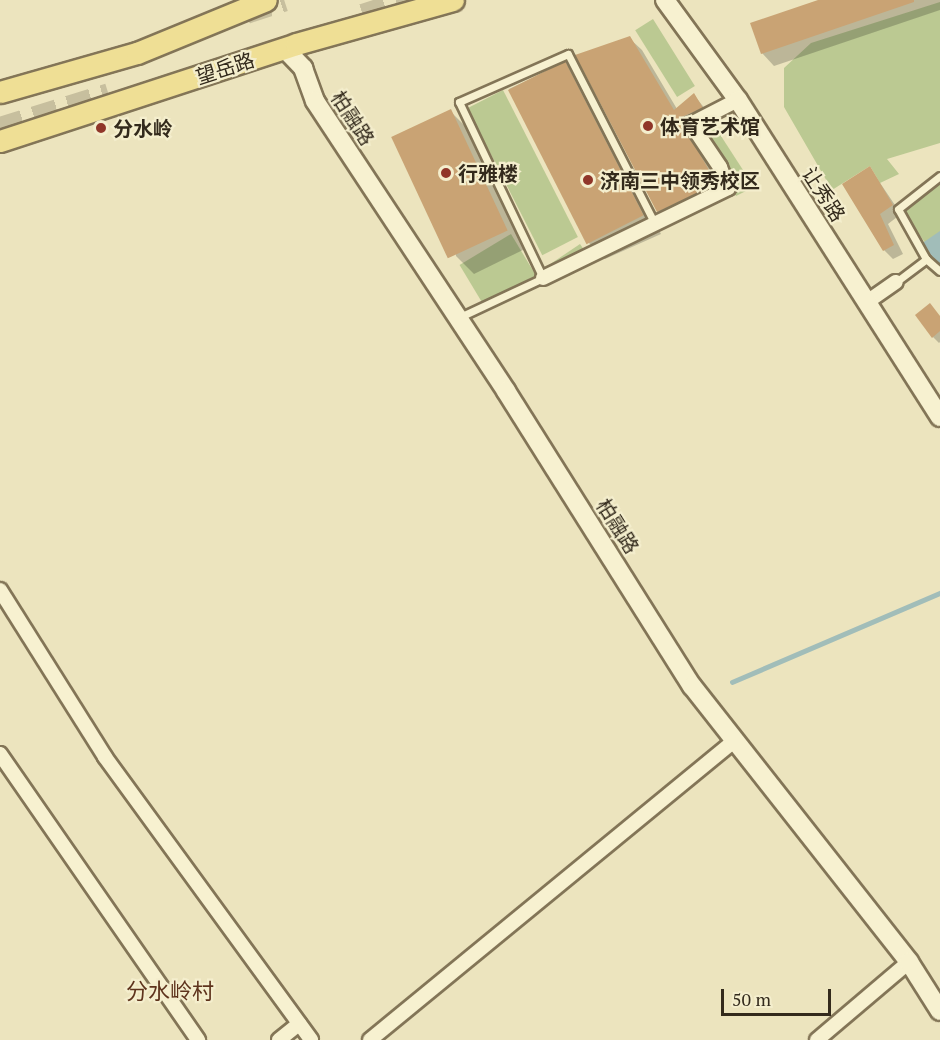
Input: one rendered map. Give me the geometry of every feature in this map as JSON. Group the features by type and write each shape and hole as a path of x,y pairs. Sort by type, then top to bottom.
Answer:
{"main road":[{"path":"0,92 137,53 266,0"},
{"name":"望岳路","path":"0,141 284,48 453,0"}],"street":[{"name":"让秀路","path":"665,0 738,100 940,417"},
{"name":"柏融路","path":"284,48 303,68 315,100 458,318 692,686 909,962 940,1011"},
{"path":"543,278 728,188 720,167 691,124 738,100"},
{"path":"867,302 896,282"},
{"path":"0,590 105,757 311,1040"},
{"path":"370,1040 734,741"},
{"path":"0,754 198,1040"},
{"path":"817,1040 909,962"},
{"path":"279,1040 299,1024"}],"lane":[{"path":"458,318 543,278 459,102 568,54 655,224"},
{"path":"940,176 898,209 926,259 940,271"},
{"path":"896,282 926,259"}],"green space":[{"path":"940,2 940,143 887,159 899,174 880,183 870,166 832,190 784,107 784,68 811,43"},
{"path":"653,19 695,86 677,97 635,30"},
{"path":"503,90 578,237 542,255 467,108"},
{"path":"710,119 754,187 736,196 700,124"},
{"path":"940,183 940,263 902,211"},
{"path":"511,234 536,276 485,307 460,265"},
{"path":"580,244 586,253 551,277 544,268"}],"water":[{"path":"940,231 940,266 921,244"}],"building":[{"path":"818,0 914,0 914,2 761,54 750,23"},
{"name":"体育艺术馆","path":"630,36 674,110 694,93 703,108 679,118 717,184 657,212 575,55"},
{"path":"565,61 644,215 587,244 508,90"},
{"name":"行雅楼","path":"451,109 508,230 448,258 391,137"},
{"path":"870,166 893,205 880,214 894,245 883,251 842,184"},
{"path":"930,303 940,316 940,331 932,338 915,315"}],"waterway":[{"path":"732,682 940,593"}],"tunnel":[{"path":"246,12 284,0"},
{"path":"363,16 411,0"},
{"path":"0,129 109,95"}],"place":[{"name":"体育艺术馆","path":"648,126"},
{"name":"分水岭","path":"101,128"},
{"name":"行雅楼","path":"446,173"},
{"name":"济南三中领秀校区","path":"588,180"}],"district":[{"name":"分水岭村","path":"170,991"}]}
